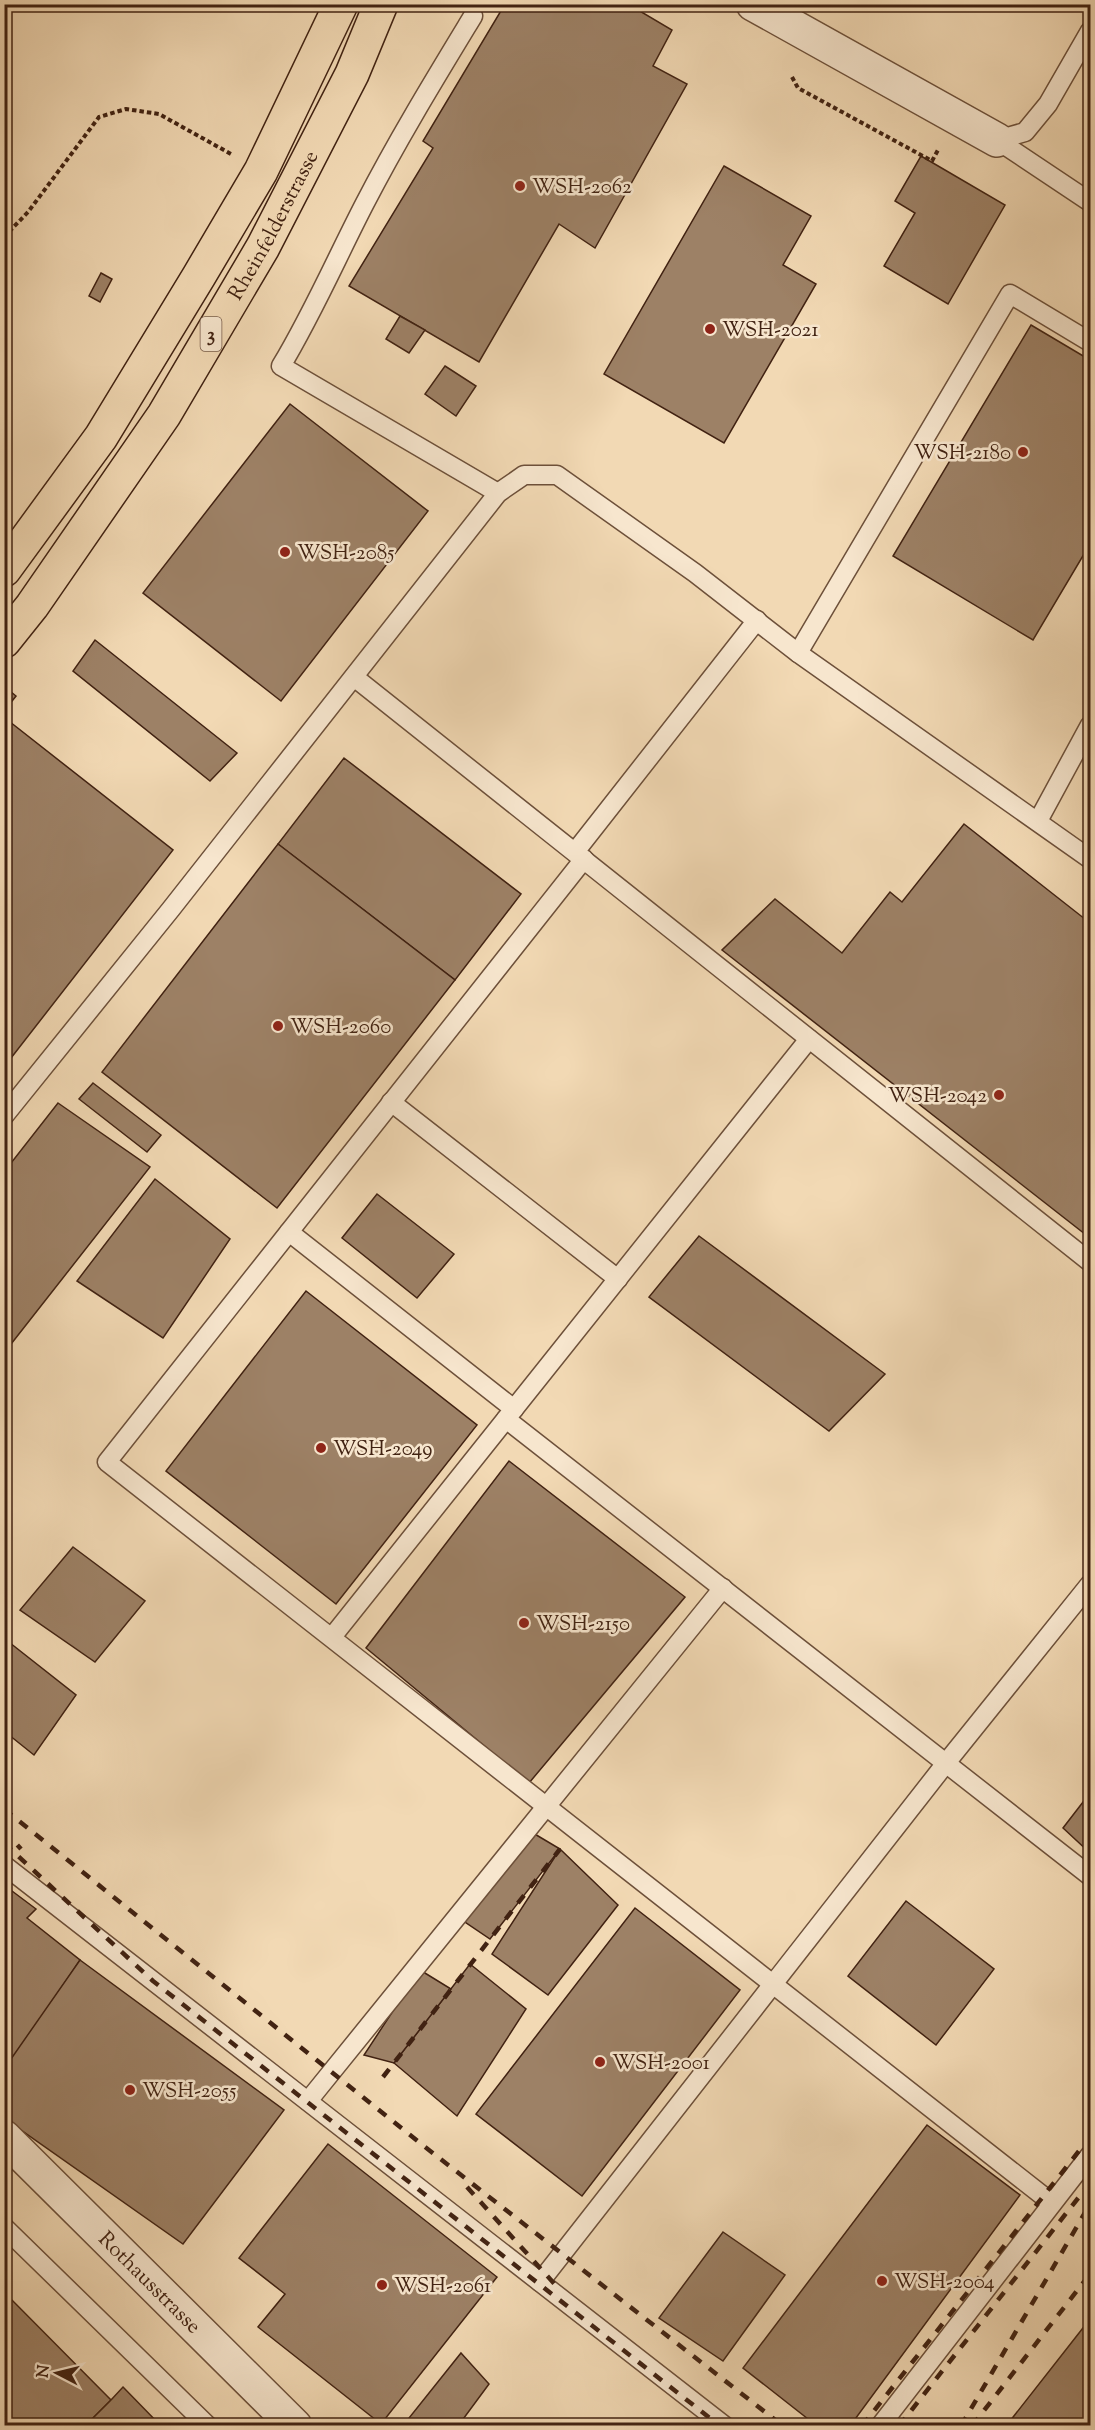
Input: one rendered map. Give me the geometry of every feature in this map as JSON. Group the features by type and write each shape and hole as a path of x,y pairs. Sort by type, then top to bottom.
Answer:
{"main road":[{"name":"Rheinfelderstrasse","path":"4,570 101,437 261,171 341,4"},
{"name":"Rheinfelderstrasse","path":"4,641 32,606 164,415 263,247 352,74 381,4"}],"street":[{"path":"753,4 997,140"},
{"name":"Rothausstrasse","path":"4,2137 295,2426"}],"lane":[{"path":"473,16 366,201 299,336 281,366 498,493"},
{"path":"997,140 1025,132 1048,104 1090,31"},
{"path":"997,140 1090,202"},
{"path":"798,654 1010,294 1090,342"},
{"path":"4,1116 498,493 524,475 557,475 695,573 798,654 1090,859"},
{"path":"757,620 391,1102 107,1462 1052,2203"},
{"path":"354,677 1090,1262"},
{"path":"1038,821 1090,725"},
{"path":"332,1637 809,1039"},
{"path":"391,1102 618,1279"},
{"path":"289,1232 723,1588 1090,1876"},
{"path":"540,2282 946,1763 1090,1584"},
{"path":"308,2102 723,1588"},
{"path":"4,1865 725,2426"},
{"path":"880,2426 1090,2155"},
{"path":"4,2227 208,2426"}],"path":[{"path":"792,77 798,88 932,161 956,117"},
{"path":"4,237 28,212 99,117 126,109 159,114 261,171"}],"building":[{"name":"WSH-2062","path":"505,4 628,4 672,30 653,66 687,84 595,248 559,224 479,362 349,286 433,148 423,141"},
{"path":"921,156 1005,205 948,304 884,266 915,213 895,201"},
{"name":"WSH-2021","path":"724,166 811,216 783,265 816,284 724,443 604,374"},
{"path":"101,273 112,279 100,302 89,296"},
{"path":"400,316 425,330 409,353 386,339"},
{"name":"WSH-2180","path":"1031,325 1090,360 1090,544 1033,640 893,556"},
{"path":"445,366 476,386 456,416 425,394"},
{"name":"WSH-2085","path":"290,404 428,511 281,701 143,593"},
{"path":"95,640 237,753 210,781 73,671"},
{"path":"4,688 16,696 4,711"},
{"path":"4,719 173,850 4,1067"},
{"path":"344,758 521,894 455,980 278,844"},
{"name":"WSH-2042","path":"964,824 1090,923 1090,1238 722,950 775,899 842,953 890,892 902,902"},
{"name":"WSH-2060","path":"278,844 455,980 277,1208 102,1072"},
{"path":"93,1083 161,1135 147,1152 79,1099"},
{"path":"58,1103 150,1167 4,1353 4,1172"},
{"path":"155,1179 230,1239 163,1338 77,1281"},
{"path":"377,1194 454,1254 417,1298 342,1238"},
{"path":"699,1236 885,1374 829,1431 649,1297"},
{"name":"WSH-2049","path":"306,1291 477,1425 336,1604 166,1471"},
{"name":"WSH-2150","path":"509,1461 685,1597 529,1783 366,1648"},
{"path":"73,1547 145,1601 95,1662 20,1610"},
{"path":"5,1639 76,1695 34,1755 4,1731"},
{"path":"1090,1793 1090,1853 1063,1828"},
{"path":"533,1833 560,1849 490,1939 462,1920"},
{"path":"560,1849 618,1905 548,1995 492,1954"},
{"path":"4,1885 36,1909 27,1918 80,1960 4,2074"},
{"path":"906,1901 994,1969 936,2045 848,1976"},
{"name":"WSH-2001","path":"635,1908 740,1990 582,2196 476,2114"},
{"name":"WSH-2055","path":"80,1960 284,2110 183,2244 4,2118 4,2069"},
{"path":"470,1964 526,2009 457,2116 394,2063"},
{"path":"420,1970 451,1989 394,2063 364,2055"},
{"name":"WSH-2004","path":"927,2125 1020,2195 850,2426 817,2426 743,2368"},
{"name":"WSH-2061","path":"328,2144 497,2277 381,2424 258,2327 285,2294 239,2258"},
{"path":"723,2232 785,2275 723,2361 659,2318"},
{"path":"4,2292 111,2400 85,2426 29,2426 24,2421 19,2426 4,2426"},
{"path":"1090,2319 1090,2426 1015,2426 1010,2421"},
{"path":"461,2353 489,2384 458,2426 409,2426 405,2423"},
{"path":"123,2387 161,2426 85,2426 111,2400"}],"railway":[{"path":"4,1809 420,2143 783,2426"},
{"path":"4,1830 21,1849"},
{"path":"4,1843 153,1981 720,2426"},
{"path":"383,2077 560,1849"},
{"path":"862,2426 1090,2137"},
{"path":"899,2426 1090,2183"},
{"path":"467,2187 559,2289"},
{"path":"961,2426 1090,2204"},
{"path":"972,2426 1090,2274"}],"place":[{"name":"WSH-2062","path":"520,186"},
{"name":"WSH-2021","path":"710,329"},
{"name":"WSH-2180","path":"1023,452"},
{"name":"WSH-2085","path":"285,552"},
{"name":"WSH-2060","path":"278,1026"},
{"name":"WSH-2042","path":"999,1095"},
{"name":"WSH-2049","path":"321,1448"},
{"name":"WSH-2150","path":"524,1623"},
{"name":"WSH-2001","path":"600,2062"},
{"name":"WSH-2055","path":"130,2090"},
{"name":"WSH-2004","path":"882,2281"},
{"name":"WSH-2061","path":"382,2285"}]}
